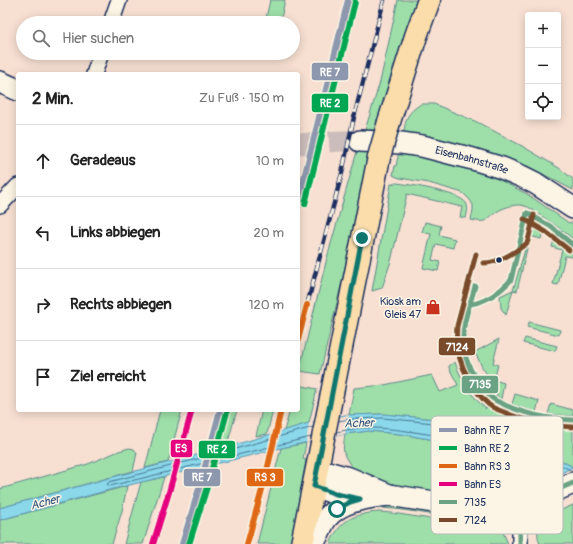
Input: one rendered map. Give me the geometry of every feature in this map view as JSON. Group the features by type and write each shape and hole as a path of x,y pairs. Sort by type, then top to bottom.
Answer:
{"main road":[{"path":"302,544 379,157 416,36 429,0"}],"street":[{"path":"113,16 118,0"},
{"path":"95,72 99,60"},
{"path":"0,82 16,89"},
{"name":"Eisenbahnstraße","path":"360,141 401,143 422,146 495,166 535,183 573,208"},
{"path":"0,205 16,188"},
{"path":"316,478 349,478 390,495 431,501"},
{"path":"316,478 336,494 360,499"},
{"path":"563,487 573,483"},
{"path":"313,544 322,525 331,514 343,505 360,499 390,495"}],"green space":[{"path":"270,0 285,0 282,16 267,16"},
{"path":"398,0 418,0 375,130 365,130 380,82"},
{"path":"421,104 434,104 477,122 522,146 559,168 573,179 573,190 528,166 508,158 437,140 403,134 408,116"},
{"path":"358,148 369,151 358,214 320,374 300,371 300,367 327,258"},
{"path":"399,152 429,157 498,179 527,194 569,223 570,222 573,224 573,239 530,208 522,205 504,208 484,221 471,220 473,205 463,193 429,183 400,178 393,175"},
{"path":"396,183 422,187 462,199 467,205 467,214 466,218 460,217 462,207 407,194 391,261 382,288 372,291 391,184"},
{"path":"425,222 441,226 439,235 455,239 453,248 436,244 432,260 440,262 438,271 423,268 431,234 422,232"},
{"path":"542,226 541,239 530,236 517,291 513,290 529,236 534,229"},
{"path":"555,236 573,251 573,257 565,256 558,285 553,284 562,250 552,247"},
{"path":"513,290 506,315 501,308 500,296"},
{"path":"529,322 560,330 559,335 527,327"},
{"path":"525,338 557,346 555,351 523,343"},
{"path":"499,339 493,363 498,365 494,380 504,383 501,399 497,396 495,386 482,367 475,352"},
{"path":"455,362 467,387 486,409 487,407 496,405 521,416 431,416 431,419 383,414 349,415 354,388 384,385 432,375 440,392 458,385 449,366"},
{"path":"300,385 317,389 309,423 284,431 289,412 300,412"},
{"path":"515,394 539,401 536,412 512,404"},
{"path":"551,404 573,410 573,416 548,414"},
{"path":"159,412 181,412 168,462 145,468"},
{"path":"228,412 236,412 227,445 219,446"},
{"path":"262,412 272,412 267,434 256,436"},
{"path":"563,424 573,424 573,467 563,461"},
{"path":"369,431 431,439 431,494 406,490 352,472 353,469 344,453 345,434"},
{"path":"306,443 303,459 306,460 291,544 257,544 281,448"},
{"path":"129,448 134,449 137,453 133,471 0,508 0,489 88,464"},
{"path":"164,477 143,544 124,544 141,482"},
{"path":"127,486 122,511 112,544 0,544 0,520"},
{"path":"386,504 431,510 431,514 386,508 367,509"},
{"path":"573,505 573,544 540,544 538,534 563,534 563,509"},
{"path":"392,513 431,519 431,534 504,534 508,544 330,544 338,529 348,520 362,514"}],"water":[{"name":"Acher","path":"383,414 431,419 431,439 369,431 345,434 109,490 0,520 0,508 227,447 309,423 345,415"},
{"path":"563,462 573,467 563,472"}],"pier":[{"path":"349,415 345,434 306,443 309,423"}],"tunnel":[{"path":"300,144 360,141"}],"railway":[{"path":"307,305 342,173 354,117 384,0"}],"transit line":[{"path":"300,194 348,0"},
{"path":"305,204 355,2"},
{"name":"7135","path":"527,213 550,226 573,245"},
{"name":"7135","path":"470,304 487,299 511,280 527,213"},
{"name":"7124","path":"483,263 489,263 500,259 526,244 534,215"},
{"name":"7124","path":"524,219 546,232 569,250"},
{"name":"7124","path":"476,254 457,326 457,347 460,360 473,386 488,404 493,408 515,416"},
{"name":"7135","path":"475,286 463,330 463,342 468,364 480,384 492,398 513,408 538,416"},
{"path":"300,332 307,305"},
{"path":"182,544 200,485 219,412"},
{"path":"189,544 207,487 227,412"},
{"path":"247,544 266,475 281,412"},
{"name":"7135","path":"563,419 573,420"},
{"name":"7124","path":"563,426 573,427"},
{"name":"7135","path":"563,487 573,483"},
{"name":"7135","path":"520,534 520,544"}],"rail line":[{"name":"ES","path":"153,544 191,412"}],"place":[{"name":"Kiosk am Gleis 47","path":"433,307"}],"route":[{"path":"337,509 343,505 360,499 336,494 314,486 362,238"}]}
